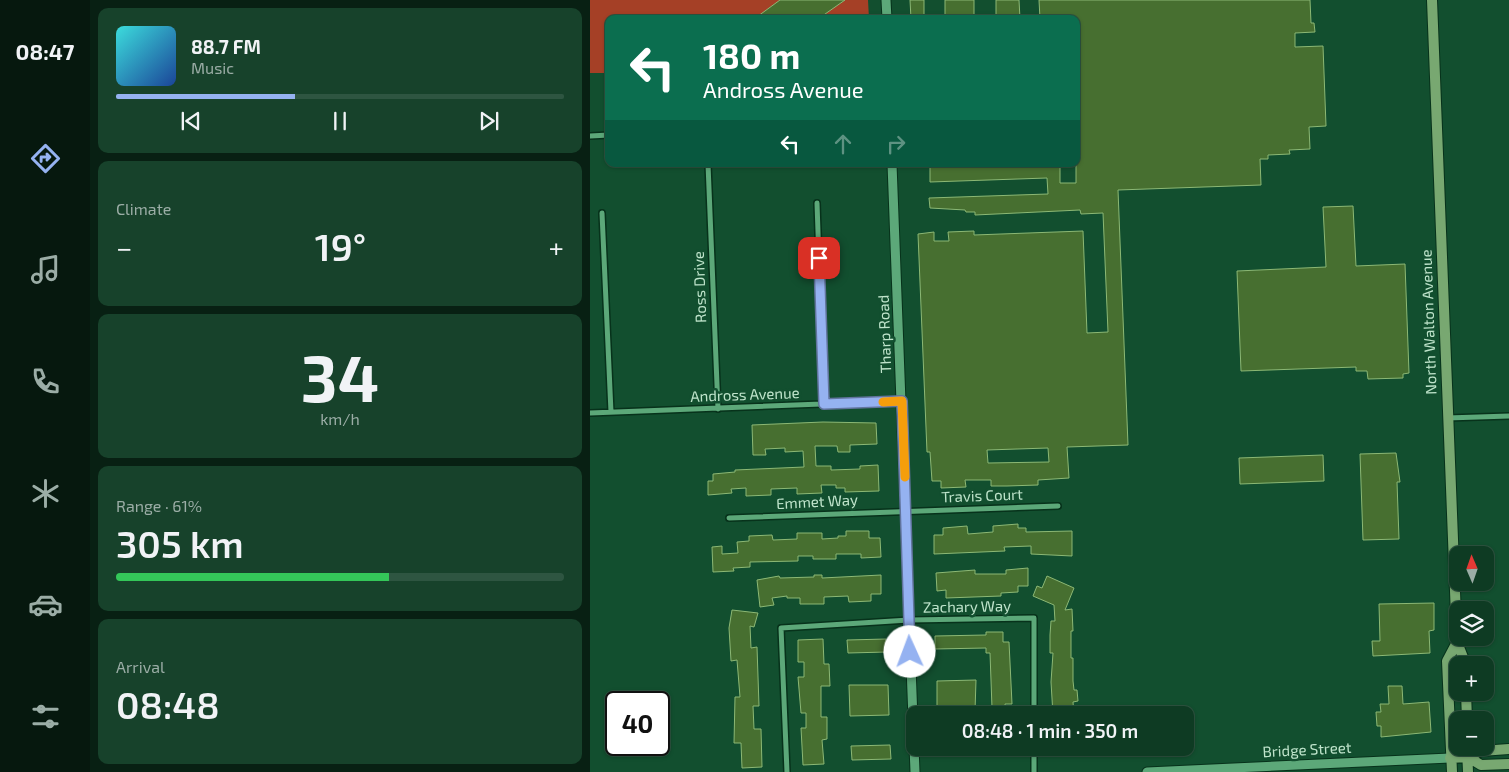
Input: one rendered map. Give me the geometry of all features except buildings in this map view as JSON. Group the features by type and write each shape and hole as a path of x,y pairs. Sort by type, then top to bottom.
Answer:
{"main road":[{"name":"North Walton Avenue","path":"1432,0 1455,601"},
{"name":"North Walton Avenue","path":"1452,772 1447,660 1455,646"},
{"name":"Bridge Street","path":"1494,750 1509,750"},
{"name":"Bridge Street","path":"1450,758 1456,756"},
{"path":"1467,756 1468,772"},
{"name":"Bridge Street","path":"1471,756 1480,765 1509,764"}],"street":[{"path":"886,0 887,15"},
{"path":"590,136 605,136"},
{"name":"Ross Drive","path":"708,167 718,409"},
{"name":"Tharp Road","path":"892,167 916,772"},
{"path":"817,203 824,404"},
{"path":"602,213 610,412"},
{"name":"Andross Avenue","path":"590,413 902,401"},
{"path":"1447,418 1509,416"},
{"name":"Travis Court","path":"906,510 1058,506"},
{"name":"Emmet Way","path":"729,518 906,510"},
{"name":"Zachary Way","path":"787,772 781,628 909,620 1034,618 1034,706"},
{"path":"1034,756 1034,772"},
{"name":"Bridge Street","path":"1147,772 1450,758"}],"shaded area":[{"path":"590,0 868,0 869,15 605,15 605,73 590,73"}],"slow traffic":[{"path":"883,402 902,401 905,477"}],"route":[{"path":"819,258 824,404 902,401 910,652"}]}
